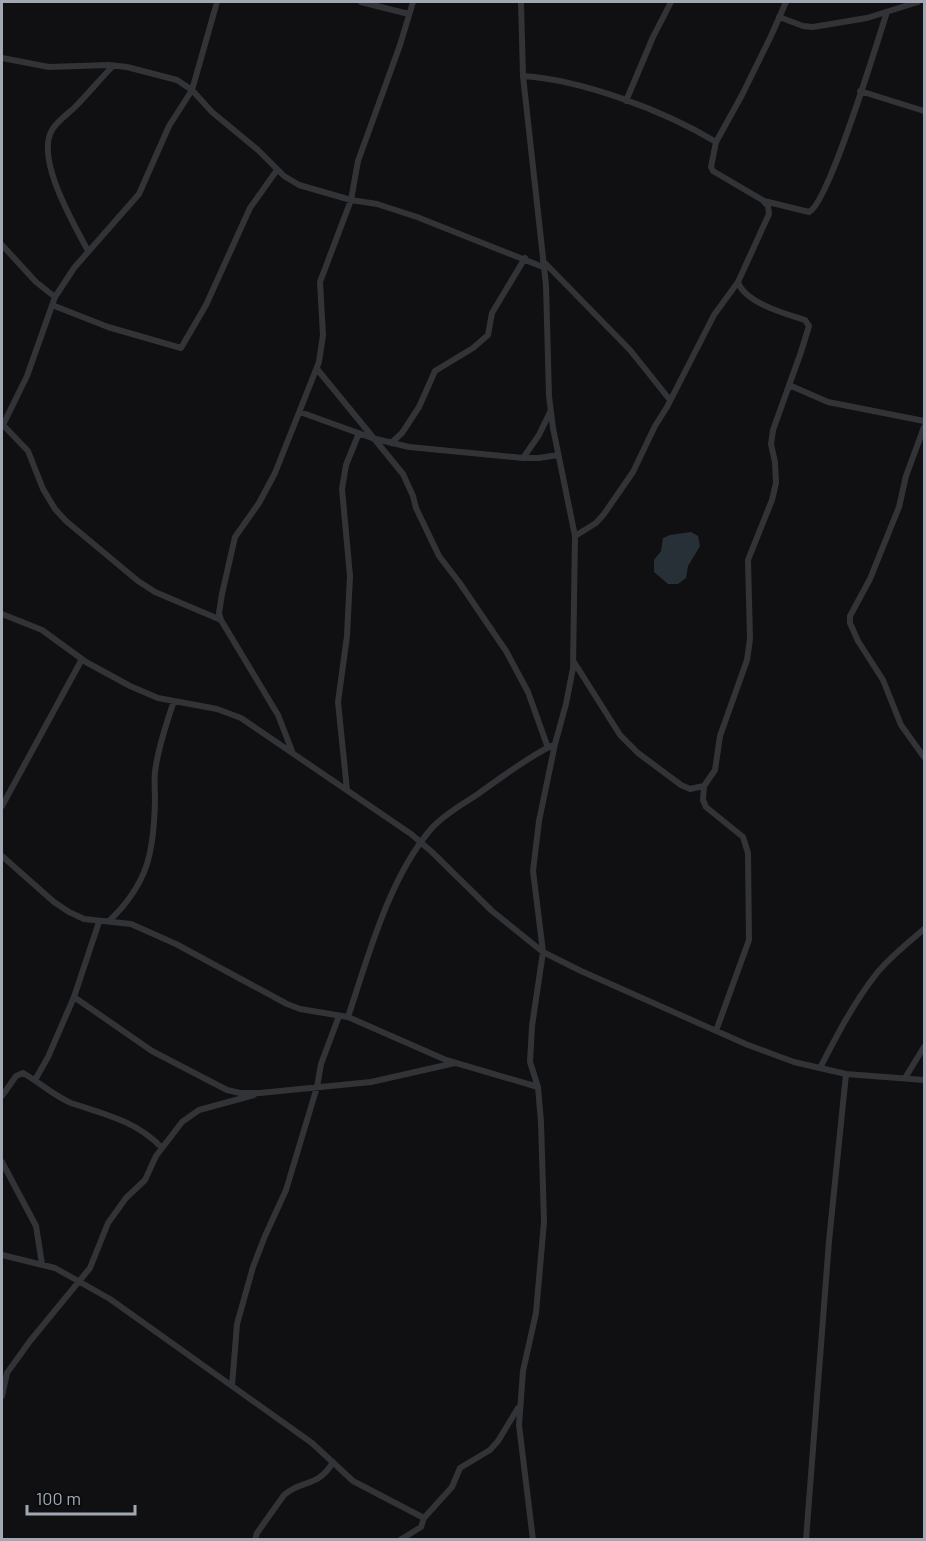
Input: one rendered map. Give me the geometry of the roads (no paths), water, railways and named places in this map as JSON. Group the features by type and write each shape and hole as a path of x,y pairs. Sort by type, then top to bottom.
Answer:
{"street":[{"path":"217,2 192,90 169,126 139,194 74,268 55,297 27,376 2,426 28,452 43,489 55,509 66,521 154,592 221,620"},
{"path":"361,2 409,14"},
{"path":"292,752 278,715 221,620 219,613 222,594 235,537 270,483 317,369 323,335 320,282 351,200 358,161 413,2"},
{"path":"521,2 523,76 546,285 551,411 575,536 572,660 566,704 539,821 533,872 543,952 532,1026 530,1062 538,1087 544,1210 536,1313 523,1371 520,1404 520,1440 533,1539"},
{"path":"626,101 653,37 671,2"},
{"path":"786,2 742,96 716,142 716,150 711,162 713,171 764,201 808,213 812,211 834,167 887,12"},
{"path":"779,17 803,26 813,27 867,18 918,2"},
{"path":"2,58 50,67 127,67 177,80 192,90 277,170 299,185 351,200 377,204 543,264 630,350 670,400"},
{"path":"88,251 63,204 51,170 47,150 48,137 53,127 113,66"},
{"path":"523,76 569,82 626,101 716,142"},
{"path":"860,91 924,111"},
{"path":"52,305 108,327 181,348 206,305 254,202 277,170"},
{"path":"575,536 596,523 617,497 637,464 714,315 738,282 769,214 768,206 764,201"},
{"path":"2,245 36,282 55,297"},
{"path":"391,443 402,433 419,407 435,371 473,348 488,335 492,313 525,258"},
{"path":"716,1030 749,940 748,853 743,837 706,807 703,800 704,786 715,770 720,736 747,660 750,639 748,560 772,500 777,474 771,444 773,430 801,352 808,322 775,311 743,292 738,282"},
{"path":"317,369 372,438 398,465 414,496 416,508 439,556 506,651 528,693 548,748"},
{"path":"789,385 828,402 924,421"},
{"path":"523,458 539,435 551,411"},
{"path":"300,412 372,438 409,447 523,458 558,455"},
{"path":"924,427 906,476 899,507 870,579 850,616 850,623 858,641 883,680 901,725 924,757"},
{"path":"347,790 338,702 347,636 350,576 342,489 346,465 359,433"},
{"path":"2,614 42,630 82,659 130,686 158,698 217,709 241,718 421,842 492,911 543,952 784,1059 846,1074 924,1080"},
{"path":"2,806 22,771 37,737 82,659"},
{"path":"572,660 620,735 638,753 681,785 690,789 704,786"},
{"path":"109,921 128,903 150,859 155,800 154,774 163,733 174,701"},
{"path":"348,1017 388,902 421,842 432,827 531,757 555,744"},
{"path":"2,856 54,902 84,919 131,924 176,944 287,1004 300,1009 348,1017 436,1056 538,1087"},
{"path":"35,1080 48,1057 74,997 99,922"},
{"path":"820,1068 838,1033 866,988 879,971 924,929"},
{"path":"74,997 152,1051 227,1090 240,1093 371,1082 456,1063"},
{"path":"232,1386 237,1324 250,1277 265,1236 286,1190 317,1087 321,1064 339,1016"},
{"path":"905,1078 924,1047"},
{"path":"2,1096 19,1074 23,1073 70,1102 129,1122 152,1137 162,1148"},
{"path":"806,1539 846,1074"},
{"path":"2,1396 7,1373 30,1341 90,1268 108,1223 126,1198 145,1180 156,1156 189,1115 199,1110 260,1093"},
{"path":"2,1162 36,1226 42,1264"},
{"path":"2,1255 55,1268 116,1303 312,1443 353,1481 424,1518"},
{"path":"400,1539 421,1527 424,1518 452,1487 460,1468 490,1450 498,1441 520,1404"},
{"path":"255,1539 284,1495 316,1481 333,1462"}]}
